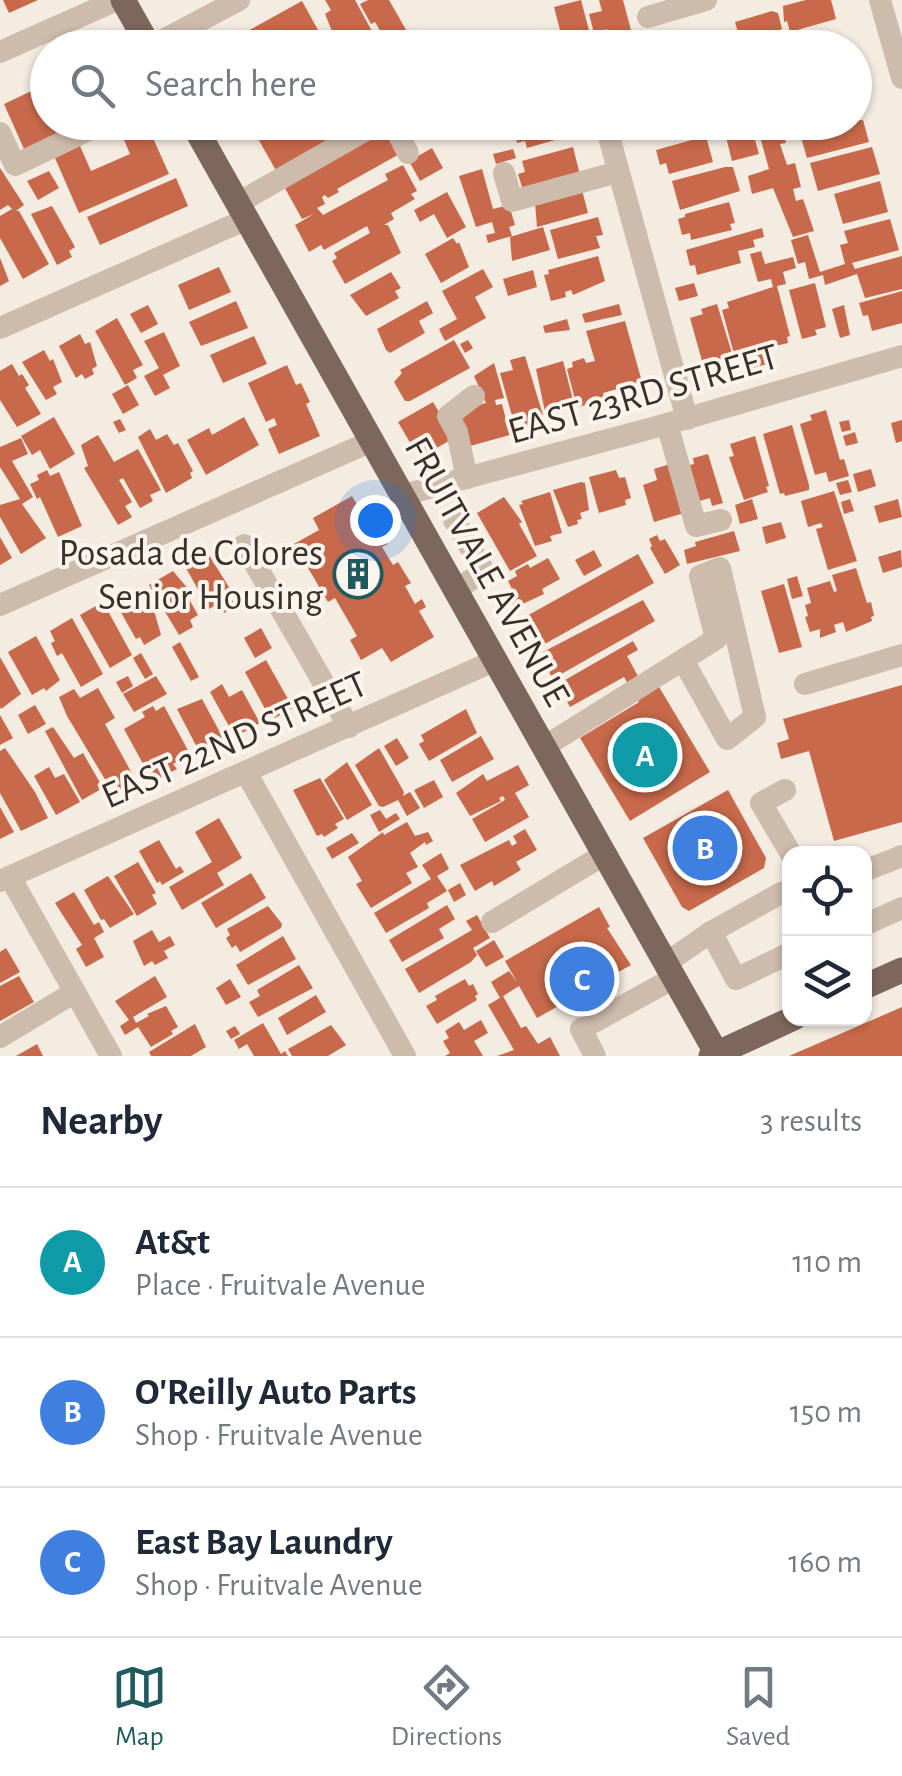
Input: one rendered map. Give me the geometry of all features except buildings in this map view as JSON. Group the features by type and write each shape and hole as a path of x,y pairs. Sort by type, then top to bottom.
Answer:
{"main road":[{"path":"120,0 139,30"},
{"name":"FRUITVALE AVENUE","path":"202,140 715,1055"},
{"path":"872,983 902,970"},
{"path":"715,1055 782,1024"}],"street":[{"path":"51,30 120,0"},
{"path":"175,30 208,7 239,0"},
{"path":"648,16 706,0"},
{"path":"880,0 902,78"},
{"path":"0,52 30,39"},
{"path":"0,132 16,165 68,140"},
{"path":"0,328 242,211 352,140"},
{"path":"402,140 408,152"},
{"path":"609,140 677,422 696,526 721,520"},
{"path":"504,174 512,201 618,172"},
{"name":"EAST 23RD STREET","path":"403,495 677,422 902,356"},
{"path":"467,478 457,432 448,416 474,396"},
{"path":"0,605 372,441"},
{"path":"454,520 484,571 456,590"},
{"path":"244,545 349,727"},
{"path":"544,746 716,639 700,576 720,568 755,717 727,739 683,660"},
{"path":"805,684 902,655"},
{"name":"EAST 22ND STREET","path":"5,879 496,660"},
{"path":"247,774 405,1056"},
{"path":"785,790 761,803 786,846"},
{"path":"492,922 605,854"},
{"path":"872,868 902,856"},
{"path":"5,879 111,1056"},
{"path":"595,1056 580,1029 670,970 712,932 782,893"},
{"path":"872,921 902,908"},
{"path":"712,932 736,979 782,957"},
{"path":"0,1037 75,992"}],"place":[{"name":"Posada de Colores Senior Housing","path":"358,574"},
{"name":"At&t","path":"645,755"},
{"name":"O'Reilly Auto Parts","path":"705,848"},
{"name":"East Bay Laundry","path":"582,979"}]}
